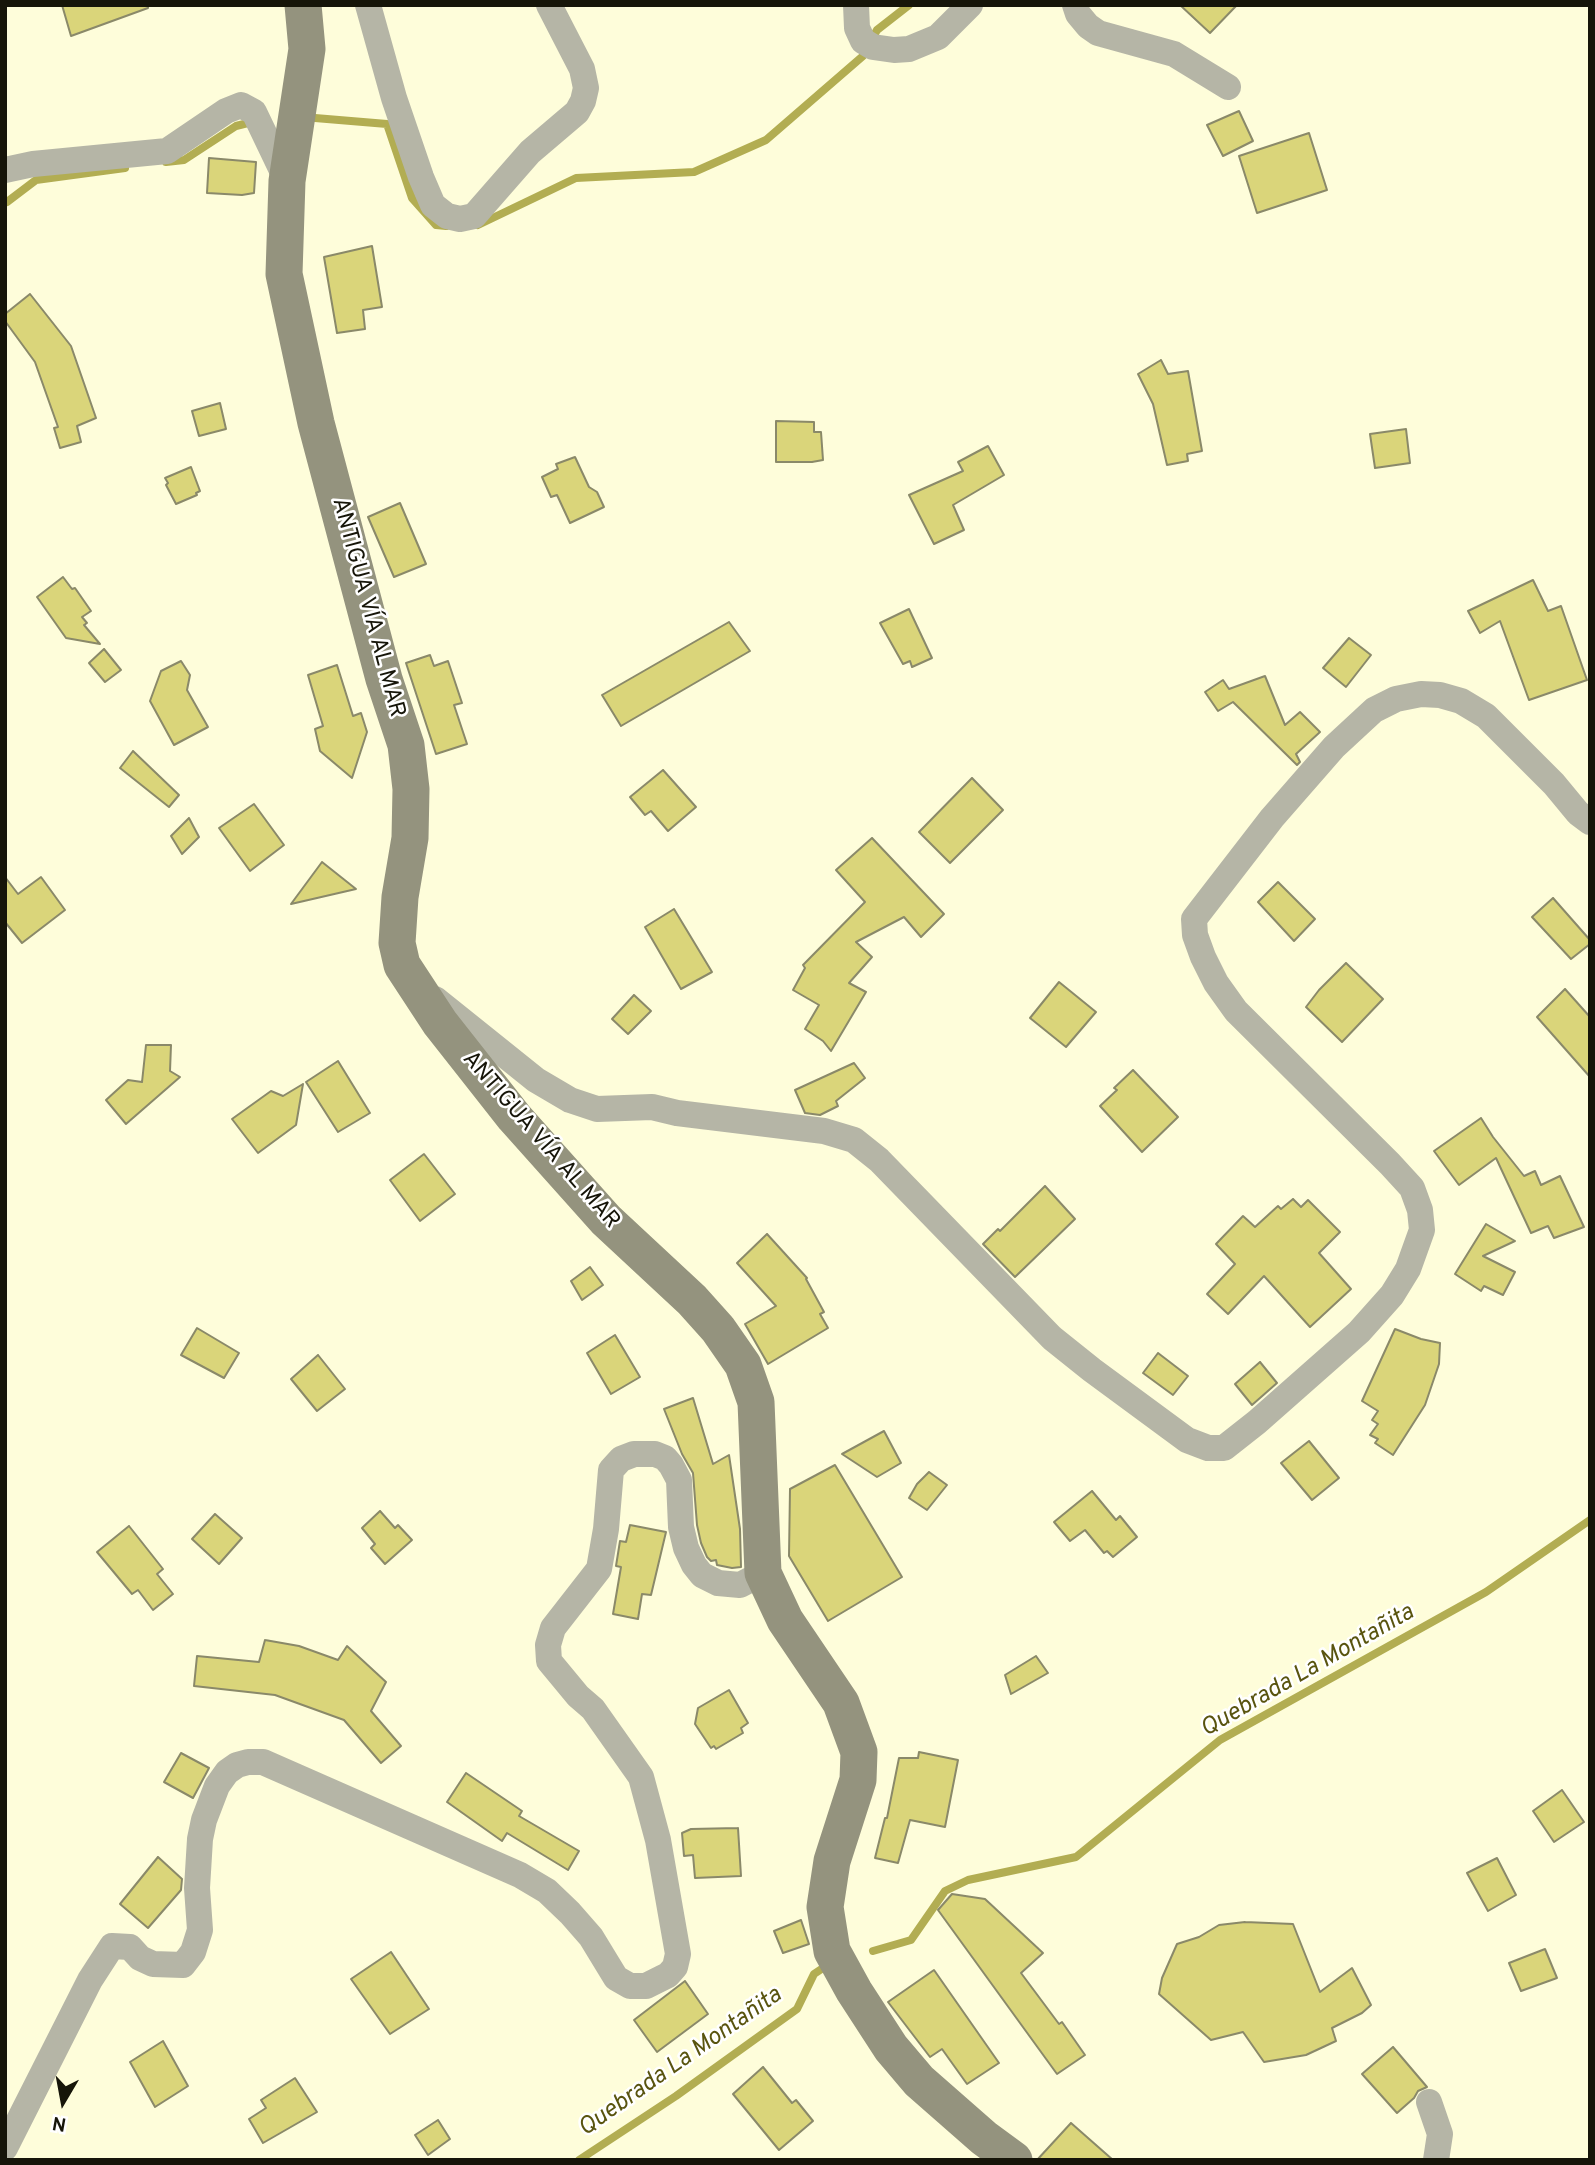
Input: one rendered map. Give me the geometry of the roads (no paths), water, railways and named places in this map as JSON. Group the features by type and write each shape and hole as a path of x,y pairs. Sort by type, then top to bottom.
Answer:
{"main road":[{"name":"ANTIGUA VÍA AL MAR","path":"303,5 307,49 287,181 284,274 316,423 377,654 406,745 411,789 410,838 400,897 397,943 402,965 408,977 513,1117 606,1220 692,1300 718,1329 743,1365 756,1402 763,1573 785,1620 841,1703 859,1752 858,1780 832,1861 825,1907 832,1951 891,2048 919,2081 984,2138 1014,2160"}],"street":[{"path":"368,5 394,98 433,205 447,216 460,219 474,216 530,152 578,112 583,101 586,88 582,69 549,5"},
{"path":"856,5 857,28 863,41 873,47 894,50 909,49 938,37 970,5"},
{"path":"1074,5 1088,26 1098,33 1174,54 1228,87"},
{"path":"5,170 33,164 167,151 226,111 241,105 254,112 287,181"},
{"path":"408,977 536,1080 570,1100 597,1109 652,1107 677,1113 824,1131 854,1139 879,1160 1052,1338 1187,1440 1208,1448 1224,1448 1359,1332 1392,1295 1408,1269 1422,1230 1420,1210 1412,1188 1236,1011 1216,983 1203,957 1195,934 1194,919 1272,818 1334,747 1374,710 1398,699 1421,694 1440,695 1461,701 1486,716 1554,784 1578,813 1590,822"},
{"path":"5,2148 90,1980 112,1946 130,1947 140,1958 153,1964 183,1965 193,1952 200,1930 197,1888 204,1820 217,1786 226,1772 248,1762 263,1762 520,1875 547,1891 570,1913 590,1937 616,1978 631,1986 646,1986 668,1975 675,1967 678,1954 658,1840 640,1777 593,1709 578,1696 550,1661 548,1645 553,1628 599,1569 611,1471 621,1459 634,1454 655,1454 665,1458 671,1465 679,1480 681,1527 686,1548 702,1575 718,1583 740,1585 763,1573"},
{"path":"1429,2102 1440,2134 1436,2160"}],"waterway":[{"path":"871,41 877,30 909,5"},
{"path":"478,225 576,178 694,172 766,140 863,56"},
{"path":"315,118 387,124 412,198 436,225 446,226"},
{"path":"166,162 184,160 236,126 248,123"},
{"path":"7,202 36,180 125,168"},
{"name":"Quebrada La Montañita","path":"873,1951 911,1940 945,1891 968,1880 1076,1857 1220,1740 1486,1592 1590,1520"},
{"name":"Quebrada La Montañita","path":"579,2160 676,2096 797,2009 814,1974 829,1964"}]}
